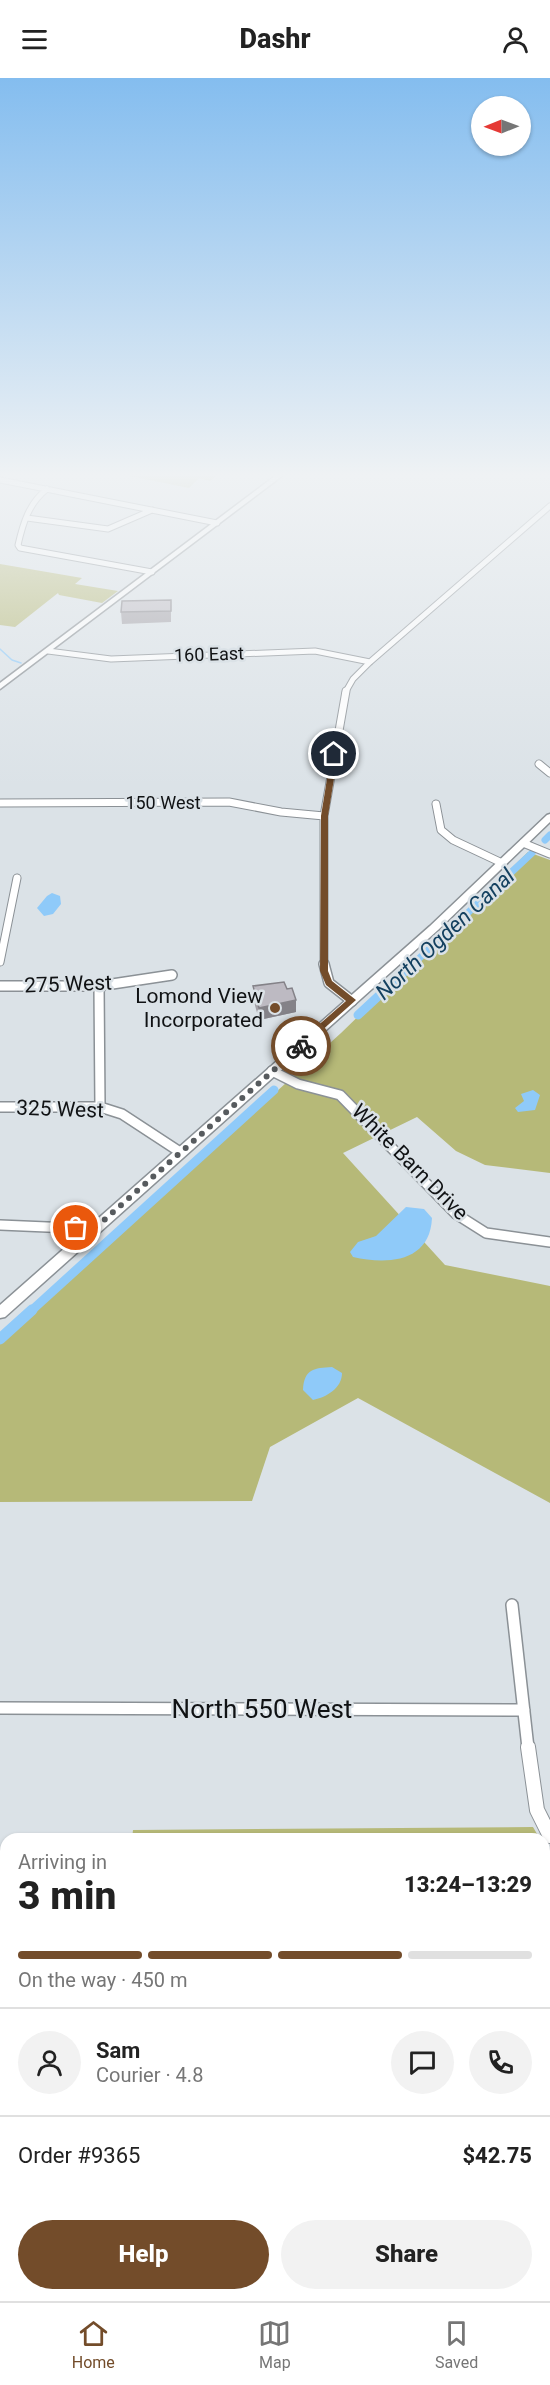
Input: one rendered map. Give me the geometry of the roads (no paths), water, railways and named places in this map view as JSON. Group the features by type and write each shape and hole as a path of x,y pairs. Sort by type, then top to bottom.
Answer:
{"street":[{"path":"0,687 142,580"},
{"path":"352,1000 329,983 324,971 324,816 345,692 353,679 370,662 465,580"},
{"name":"160 East","path":"48,651 111,658 325,651 370,662"},
{"path":"539,764 550,773"},
{"name":"150 West","path":"0,803 229,802 281,812 324,816"},
{"path":"436,804 441,830 453,840 502,863"},
{"path":"0,1312 434,928 550,818"},
{"path":"523,843 550,854"},
{"path":"0,962 17,878"},
{"name":"275 West","path":"0,986 99,986 172,975"},
{"path":"99,986 100,1107"},
{"name":"White Barn Drive","path":"273,1071 298,1084 340,1095 456,1214 486,1233 500,1237 550,1242"},
{"name":"325 West","path":"0,1107 100,1107 122,1114 180,1152"},
{"path":"0,1225 94,1229"},
{"path":"512,1605 537,1810 548,1833"},
{"name":"North 550 West","path":"0,1708 524,1710"}],"water":[{"path":"52,893 60,896 61,904 53,914 44,916 37,908"},
{"path":"533,1090 540,1095 535,1110 518,1112 515,1108 524,1101 521,1094"},
{"path":"406,1207 424,1209 432,1218 424,1244 415,1252 393,1260 353,1257 350,1252 358,1242 376,1236"},
{"path":"332,1367 342,1373 337,1387 323,1397 313,1400 303,1390 305,1378 315,1369"}],"waterway":[{"path":"0,649 12,660 21,663"},
{"name":"North Ogden Canal","path":"545,840 550,835"},
{"name":"North Ogden Canal","path":"411,966 532,853"},
{"name":"North Ogden Canal","path":"358,1015 413,964"},
{"name":"North Ogden Canal","path":"31,1311 274,1090"},
{"name":"North Ogden Canal","path":"0,1339 32,1310"}],"place":[{"name":"Lomond View Incorporated","path":"275,1008"}]}
